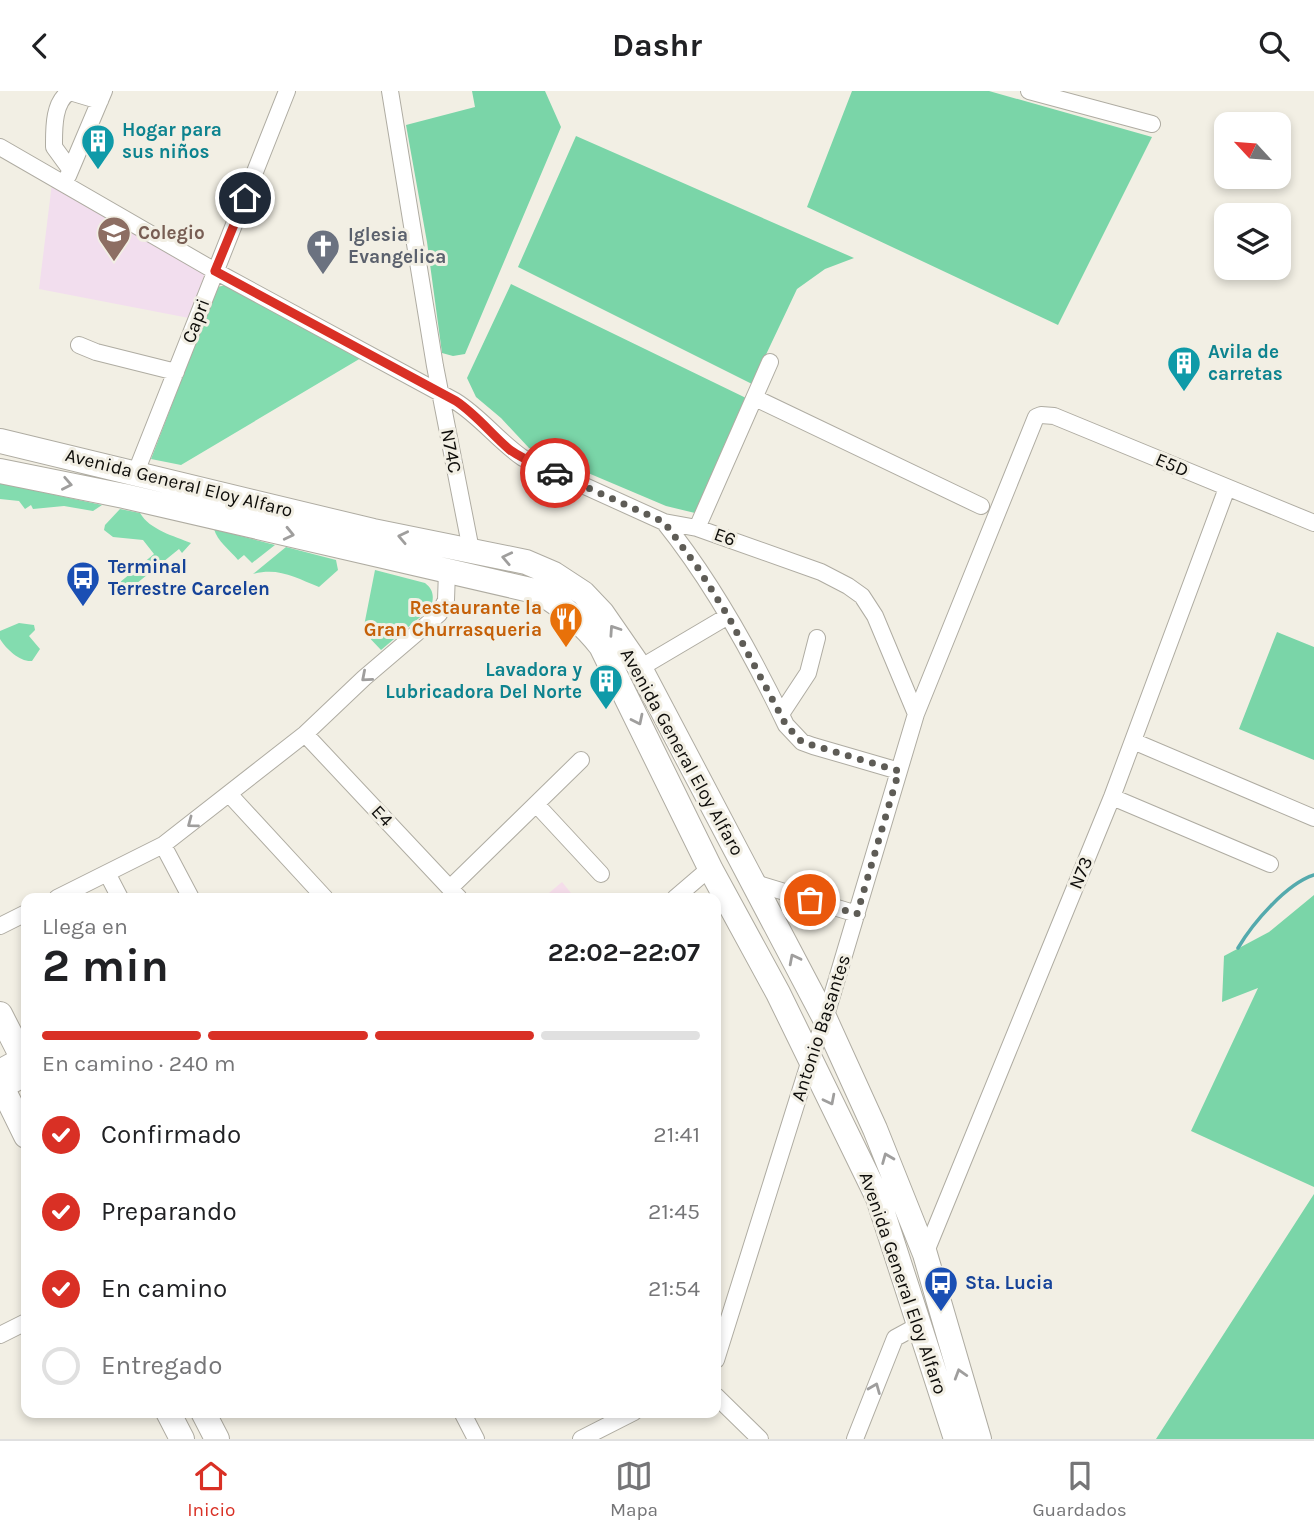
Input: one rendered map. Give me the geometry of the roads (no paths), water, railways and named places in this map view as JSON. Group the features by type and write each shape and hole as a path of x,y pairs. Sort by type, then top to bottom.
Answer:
{"main road":[{"name":"Avenida General Eloy Alfaro","path":"0,441 373,531 526,562 575,587 602,613 640,668 755,883 825,1020 875,1129 925,1254 979,1439"},
{"name":"Avenida General Eloy Alfaro","path":"0,471 124,496 538,592 565,608 584,625 601,646 710,868 778,993 878,1198 956,1439"},
{"path":"0,1014 21,1058"},
{"path":"21,1069 0,1082 21,1126"},
{"path":"171,1418 182,1439"},
{"path":"205,1418 217,1439"}],"street":[{"name":"Capri","path":"136,472 287,91"},
{"name":"N74C","path":"390,91 440,395 471,550"},
{"path":"1029,91 1152,124"},
{"path":"70,92 102,96 67,177 54,147 58,106 62,98 70,92"},
{"path":"0,147 67,177 215,271 440,395"},
{"path":"79,345 96,352 176,372"},
{"path":"697,528 771,362"},
{"name":"E6","path":"440,395 470,410 509,449 523,458 664,522 697,528 821,572 862,596 875,616 916,714"},
{"path":"755,398 981,506"},
{"name":"E5D","path":"1033,422 1041,415 1054,416 1314,523"},
{"name":"Antonio Basantes","path":"721,1344 825,1020 916,714 1033,422"},
{"path":"1242,494 1250,479"},
{"name":"N73","path":"925,1254 1112,797 1227,488"},
{"path":"664,522 698,568 728,616 786,725 802,742 899,771"},
{"path":"77,893 107,873 163,845 305,734 364,678 439,614 446,600 447,571"},
{"path":"640,668 728,616"},
{"path":"780,714 808,673 817,638"},
{"name":"E4","path":"305,734 454,893"},
{"path":"1133,741 1314,818"},
{"path":"454,893 536,804 581,760"},
{"path":"230,795 320,893"},
{"path":"1112,797 1270,864"},
{"path":"536,804 601,873"},
{"path":"163,845 188,893"},
{"path":"681,893 710,868"},
{"path":"107,873 117,893"},
{"path":"755,883 857,914"},
{"path":"0,926 21,916"},
{"path":"0,1335 21,1324"},
{"path":"855,1439 895,1338 919,1325"},
{"path":"721,1401 761,1439"},
{"path":"465,1418 476,1439"},
{"path":"581,1439 622,1418"}],"waterway":[{"path":"1238,948 1271,905 1292,887 1314,875"}],"place":[{"name":"Hogar para sus niños","path":"98,171"},
{"name":"Colegio","path":"114,263"},
{"name":"Iglesia Evangelica","path":"323,276"},
{"name":"Avila de carretas","path":"1184,393"},
{"name":"Terminal Terrestre Carcelen","path":"83,608"},
{"name":"Restaurante la Gran Churrasqueria","path":"566,649"},
{"name":"Lavadora y Lubricadora Del Norte","path":"606,711"},
{"name":"Sta. Lucia","path":"941,1313"}]}
